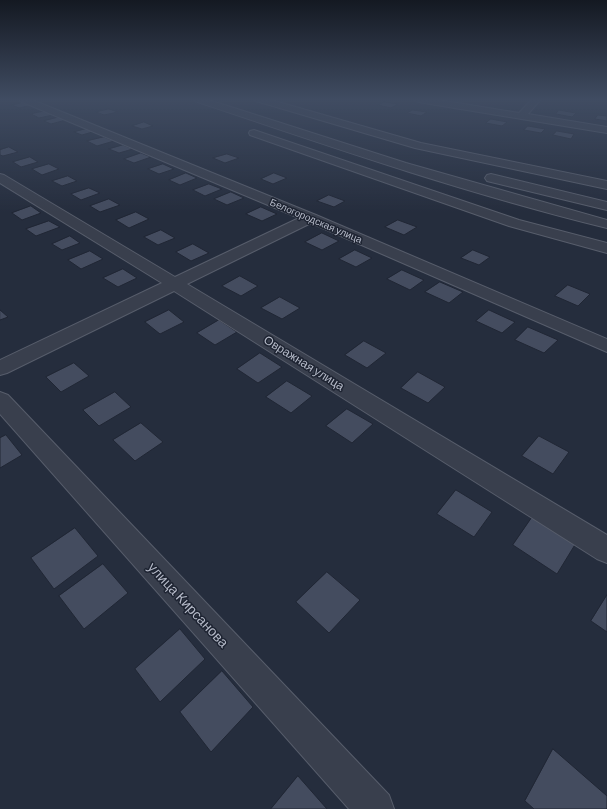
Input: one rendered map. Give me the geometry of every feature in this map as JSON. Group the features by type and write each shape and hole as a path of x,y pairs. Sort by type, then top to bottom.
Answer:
{"street":[{"name":"Белогородская улица","path":"115,137 311,218 607,346"},
{"path":"262,137 514,223 607,248"},
{"path":"313,137 423,173 536,206 607,224"},
{"path":"347,137 441,167 462,172"},
{"path":"388,137 419,146 607,185"},
{"path":"476,175 607,206"},
{"name":"Овражная улица","path":"0,178 607,550"},
{"path":"0,368 311,218"},
{"name":"улица Кирсанова","path":"0,400 376,809"}],"building":[{"path":"104,137 114,141 97,146 87,141"},
{"path":"561,137 572,137 571,139"},
{"path":"123,145 133,149 119,153 109,149"},
{"path":"9,147 18,152 3,156 0,155 0,150"},
{"path":"141,153 151,157 134,163 124,159"},
{"path":"227,154 239,158 225,163 213,158"},
{"path":"30,157 38,162 21,167 13,162"},
{"path":"49,164 59,169 42,175 32,169"},
{"path":"163,164 174,169 159,174 148,169"},
{"path":"186,173 197,178 180,185 169,180"},
{"path":"274,173 287,178 273,184 261,179"},
{"path":"68,176 77,181 62,186 52,181"},
{"path":"209,184 222,189 205,196 193,190"},
{"path":"89,188 100,193 81,200 71,194"},
{"path":"231,192 244,198 227,205 214,199"},
{"path":"329,195 345,201 334,207 317,201"},
{"path":"109,199 120,205 100,212 90,206"},
{"path":"31,206 41,213 22,220 12,213"},
{"path":"261,207 277,214 262,221 246,214"},
{"path":"136,212 149,219 129,228 116,220"},
{"path":"398,220 417,227 404,235 385,227"},
{"path":"49,221 60,227 36,236 26,229"},
{"path":"161,230 175,238 158,245 144,237"},
{"path":"322,233 339,241 322,250 305,242"},
{"path":"70,236 80,243 62,250 52,244"},
{"path":"193,244 209,253 191,261 176,252"},
{"path":"355,250 372,258 356,267 339,259"},
{"path":"473,250 490,257 479,265 461,258"},
{"path":"90,251 103,259 81,269 68,260"},
{"path":"123,269 137,278 118,287 103,278"},
{"path":"402,270 424,280 410,290 387,279"},
{"path":"240,276 258,286 241,296 222,286"},
{"path":"440,282 463,292 449,303 425,292"},
{"path":"568,285 590,294 578,306 555,296"},
{"path":"280,297 300,308 282,319 261,308"},
{"path":"0,310 8,317 0,320"},
{"path":"169,310 184,322 160,334 145,322"},
{"path":"489,310 515,322 502,333 476,321"},
{"path":"219,320 237,332 215,345 197,333"},
{"path":"528,327 558,340 544,353 515,340"},
{"path":"364,341 386,353 367,368 345,355"},
{"path":"260,353 282,367 258,383 237,369"},
{"path":"74,363 89,376 61,392 46,377"},
{"path":"418,372 445,387 428,403 401,388"},
{"path":"287,381 312,396 291,413 266,397"},
{"path":"115,392 131,407 99,426 83,410"},
{"path":"347,409 373,424 352,443 326,426"},
{"path":"141,423 163,442 135,461 113,440"},
{"path":"6,435 22,455 0,468 0,438"},
{"path":"539,436 569,452 553,474 522,456"},
{"path":"456,490 492,512 474,537 437,514"},
{"path":"533,516 576,543 557,574 513,545"},
{"path":"75,528 98,556 54,589 31,558"},
{"path":"103,564 128,593 84,629 59,596"},
{"path":"327,572 360,600 329,633 296,602"},
{"path":"607,595 607,632 591,621"},
{"path":"180,629 205,659 160,702 135,669"},
{"path":"222,671 253,707 211,752 180,712"},
{"path":"553,749 607,796 607,809 534,809 525,801"},
{"path":"298,776 327,809 271,809"}]}
